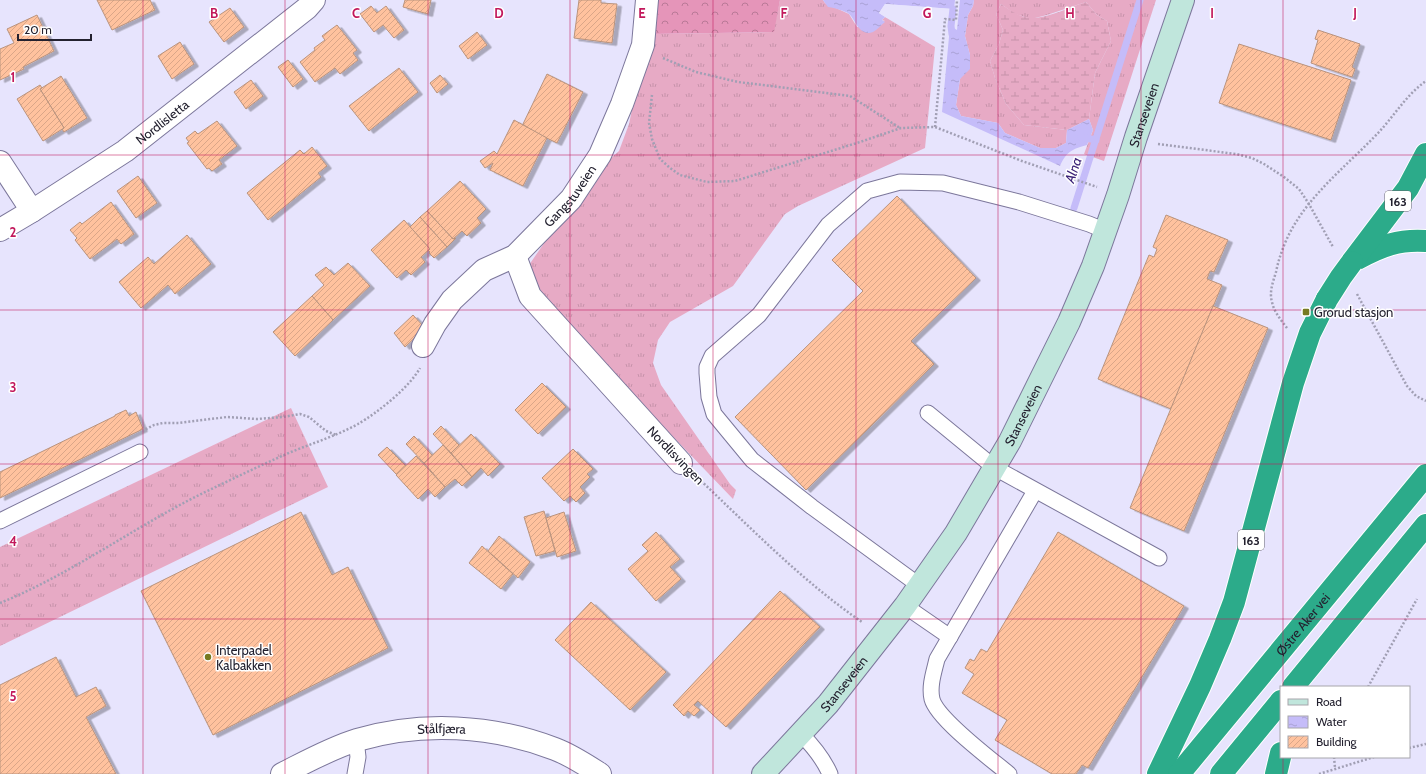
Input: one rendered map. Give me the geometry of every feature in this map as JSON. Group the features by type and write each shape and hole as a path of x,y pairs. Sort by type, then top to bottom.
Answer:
{"highway":[{"name":"163","path":"1158,774 1203,679 1234,602 1293,383 1310,333 1327,299 1341,277 1363,253 1408,188 1426,154"},
{"path":"1363,253 1399,242 1426,241"},
{"name":"Østre Aker vei","path":"1179,774 1426,474"},
{"path":"1299,683 1426,525"},
{"path":"1221,774 1280,703"},
{"path":"1276,774 1280,757"}],"street":[{"name":"Nordlisletta","path":"0,230 125,151 306,8 314,0"},
{"name":"Gangstuveien","path":"423,346 434,324 452,300 484,270 515,256 571,199 600,155 648,49 646,0"},
{"name":"Stanseveien","path":"762,774 828,704 920,586 956,533 1010,441 1069,322 1106,232 1136,137 1183,0"},
{"path":"0,162 32,211"},
{"name":"Nordlisvingen","path":"515,256 530,296 682,463"},
{"name":"Stålfjæra","path":"282,774 356,740 386,733 450,727 504,733 556,749 600,774"}],"lane":[{"path":"920,586 812,507 752,460 714,414 709,398 707,373 707,367 712,356 759,315 828,225 867,190 900,182 943,183 1020,202 1089,224 1106,232"},
{"path":"928,413 995,468 1159,558"},
{"path":"0,521 140,452"},
{"path":"1009,774 970,743 937,710 932,700 931,688 937,660 1035,491"},
{"path":"905,606 950,637"},
{"path":"801,734 814,747 825,770"},
{"path":"355,774 358,757 356,740"}],"path":[{"path":"935,127 945,19 956,20 958,0"},
{"path":"648,49 696,72 738,82 850,96 901,128"},
{"path":"1290,332 1274,310 1271,301 1271,291 1280,255 1285,242 1296,222 1326,184 1380,131 1414,90 1426,81"},
{"path":"652,94 648,124 660,159 680,175 707,182 735,181 901,128 935,127 1089,184"},
{"path":"1154,143 1236,154 1252,158 1264,164 1299,189 1309,204 1334,250"},
{"path":"1355,290 1408,386 1416,396 1426,401"},
{"path":"0,603 46,582 144,525 196,497 292,452 336,435 358,424 411,382 422,365 423,346"},
{"path":"140,452 141,436 144,430 154,425 163,423 197,422 227,417 257,419 300,414 309,417 326,431 336,435"},
{"name":"Nordlisvingen","path":"682,463 805,580 863,623"},
{"path":"1369,686 1417,599"},
{"path":"1410,748 1426,744"},
{"path":"1334,758 1335,768"},
{"path":"1319,774 1370,758"}],"green space":[{"path":"655,0 780,0 774,32 652,34"},
{"path":"780,0 823,0 825,3 849,14 857,27 885,21 882,20 885,17 935,47 925,148 798,206 785,214 733,286 670,322 658,340 653,363 661,385 730,484 736,490 733,499 580,340 544,299 533,279 529,265 558,223 602,166 619,151 629,124 642,61 652,34 773,32"},
{"path":"974,0 1156,0 1104,161 1084,154 1093,130 1089,119 1095,73 1111,41 1107,21 1097,15 1086,2 1031,19 1015,14 1001,4 996,14 1003,30 999,44 990,61 995,78 1006,104 1024,125 1067,130 1066,143 1056,148 1040,148 1005,133 998,123 961,116 956,105 960,79 970,55 965,36 968,15 973,6"},
{"path":"1086,2 1097,15 1107,21 1111,41 1095,73 1089,119 1067,130 1024,125 1006,104 995,78 990,61 999,44 1003,30 996,14 1001,4 1019,15 1028,18 1038,18"},
{"path":"291,408 328,487 0,646 0,547"}],"water":[{"path":"823,0 955,0 954,9 885,4 879,13 885,17 882,20 885,22 873,32 868,33 864,32 858,27 849,14 839,9 828,7"},
{"path":"960,0 974,0 973,6 968,15 965,36 970,55 970,69 960,79 956,105 961,116 998,123 1005,133 1040,148 1056,148 1066,143 1067,130 1089,119 1093,130 1087,145 1077,148 1067,154 1060,166 942,112 950,26 957,30"}],"pier":[{"path":"885,4 952,9 952,11 886,6 882,13 886,15 887,18 879,13"}],"building":[{"path":"97,0 150,0 155,10 112,30"},
{"path":"405,0 431,0 428,14 403,7"},
{"path":"579,0 601,0 601,3 617,4 612,43 574,38"},
{"path":"371,6 377,13 386,6 404,30 394,38 383,25 374,32 360,14"},
{"path":"230,8 244,27 224,42 209,22"},
{"path":"37,15 54,51 23,67 24,69 0,80 0,49 14,43 7,29"},
{"path":"337,25 357,50 353,53 358,60 340,74 335,68 315,82 300,62 315,50 314,48 325,40 322,36"},
{"path":"1318,30 1360,44 1352,67 1355,69 1352,77 1311,63 1318,40 1315,39"},
{"path":"477,32 487,45 468,59 459,46"},
{"path":"180,42 194,64 172,79 158,56"},
{"path":"1239,44 1351,80 1331,140 1219,103"},
{"path":"288,60 303,79 293,87 278,67"},
{"path":"399,68 418,92 369,131 349,106"},
{"path":"547,74 583,92 557,143 530,130 523,124"},
{"path":"440,75 448,84 437,93 430,83"},
{"path":"61,76 87,118 64,132 62,129 64,128 40,89"},
{"path":"251,80 263,96 246,109 234,92"},
{"path":"40,85 42,88 40,89 64,128 43,141 17,99"},
{"path":"514,120 547,138 523,186 490,170 493,163 485,168 480,161 494,151 497,154"},
{"path":"217,121 237,146 219,160 222,164 212,171 209,168 207,169 187,143 189,142 186,138 195,131 198,134"},
{"path":"312,147 327,166 318,173 321,177 268,220 247,193 300,150 304,154"},
{"path":"138,176 157,203 136,218 117,191"},
{"path":"460,181 486,209 477,218 481,223 467,236 462,231 453,239 427,211"},
{"path":"897,196 976,278 911,341 934,364 806,490 735,417 863,291 832,260"},
{"path":"111,202 134,234 121,244 117,239 90,259 75,240 77,238 70,230 80,222 82,224"},
{"path":"427,211 453,239 456,238 447,247 420,217"},
{"path":"1166,215 1228,240 1214,272 1210,271 1207,279 1222,285 1171,409 1098,379 1149,255 1154,257 1157,249 1153,247"},
{"path":"420,217 447,247 434,258 429,253 430,252 428,250 430,249 410,227"},
{"path":"404,220 430,249 421,257 425,262 411,275 406,270 397,278 371,250"},
{"path":"187,235 211,264 175,294 168,285 141,308 119,282 148,257 154,264"},
{"path":"348,263 370,286 333,320 312,296 324,285 315,275 326,267 334,275"},
{"path":"312,296 333,320 295,356 273,332"},
{"path":"1213,306 1268,328 1184,531 1130,508"},
{"path":"413,315 425,328 405,347 394,333"},
{"path":"542,383 566,407 538,434 515,410"},
{"path":"126,410 129,416 136,412 143,429 0,498 0,472"},
{"path":"441,426 459,445 451,453 433,434"},
{"path":"471,434 500,464 488,476 481,468 472,477 451,453"},
{"path":"414,436 433,456 424,463 406,444"},
{"path":"443,445 472,477 462,486 455,479 445,487 424,463"},
{"path":"387,447 406,466 397,475 378,455"},
{"path":"573,449 593,469 587,474 590,477 580,487 585,493 576,502 570,496 564,501 542,478"},
{"path":"416,456 445,487 435,497 428,489 418,499 396,475"},
{"path":"544,511 555,551 536,556 524,517"},
{"path":"301,512 332,575 348,567 388,648 213,735 141,591"},
{"path":"564,512 576,551 557,557 546,518"},
{"path":"656,532 680,559 670,567 681,579 656,601 628,569 648,551 642,545"},
{"path":"1058,532 1184,606 1088,768 1082,765 1076,774 1052,774 995,740 1007,720 962,693 974,674 965,668 970,659 974,661 981,649 987,652"},
{"path":"499,536 530,562 518,578 488,551"},
{"path":"482,546 513,574 501,589 469,563"},
{"path":"780,591 820,627 726,727 698,701 694,705 700,710 694,716 688,711 684,716 673,705"},
{"path":"591,602 666,672 630,710 555,640"},
{"path":"56,657 76,697 96,687 106,706 86,717 116,774 0,774 0,685"}],"waterway":[{"name":"Alna","path":"1074,208 1140,0"},
{"path":"952,34 951,26 953,9"},
{"path":"1081,137 1096,140"}],"place":[{"name":"Grorud stasjon","path":"1306,312"},
{"name":"Interpadel Kalbakken","path":"208,657"}]}
